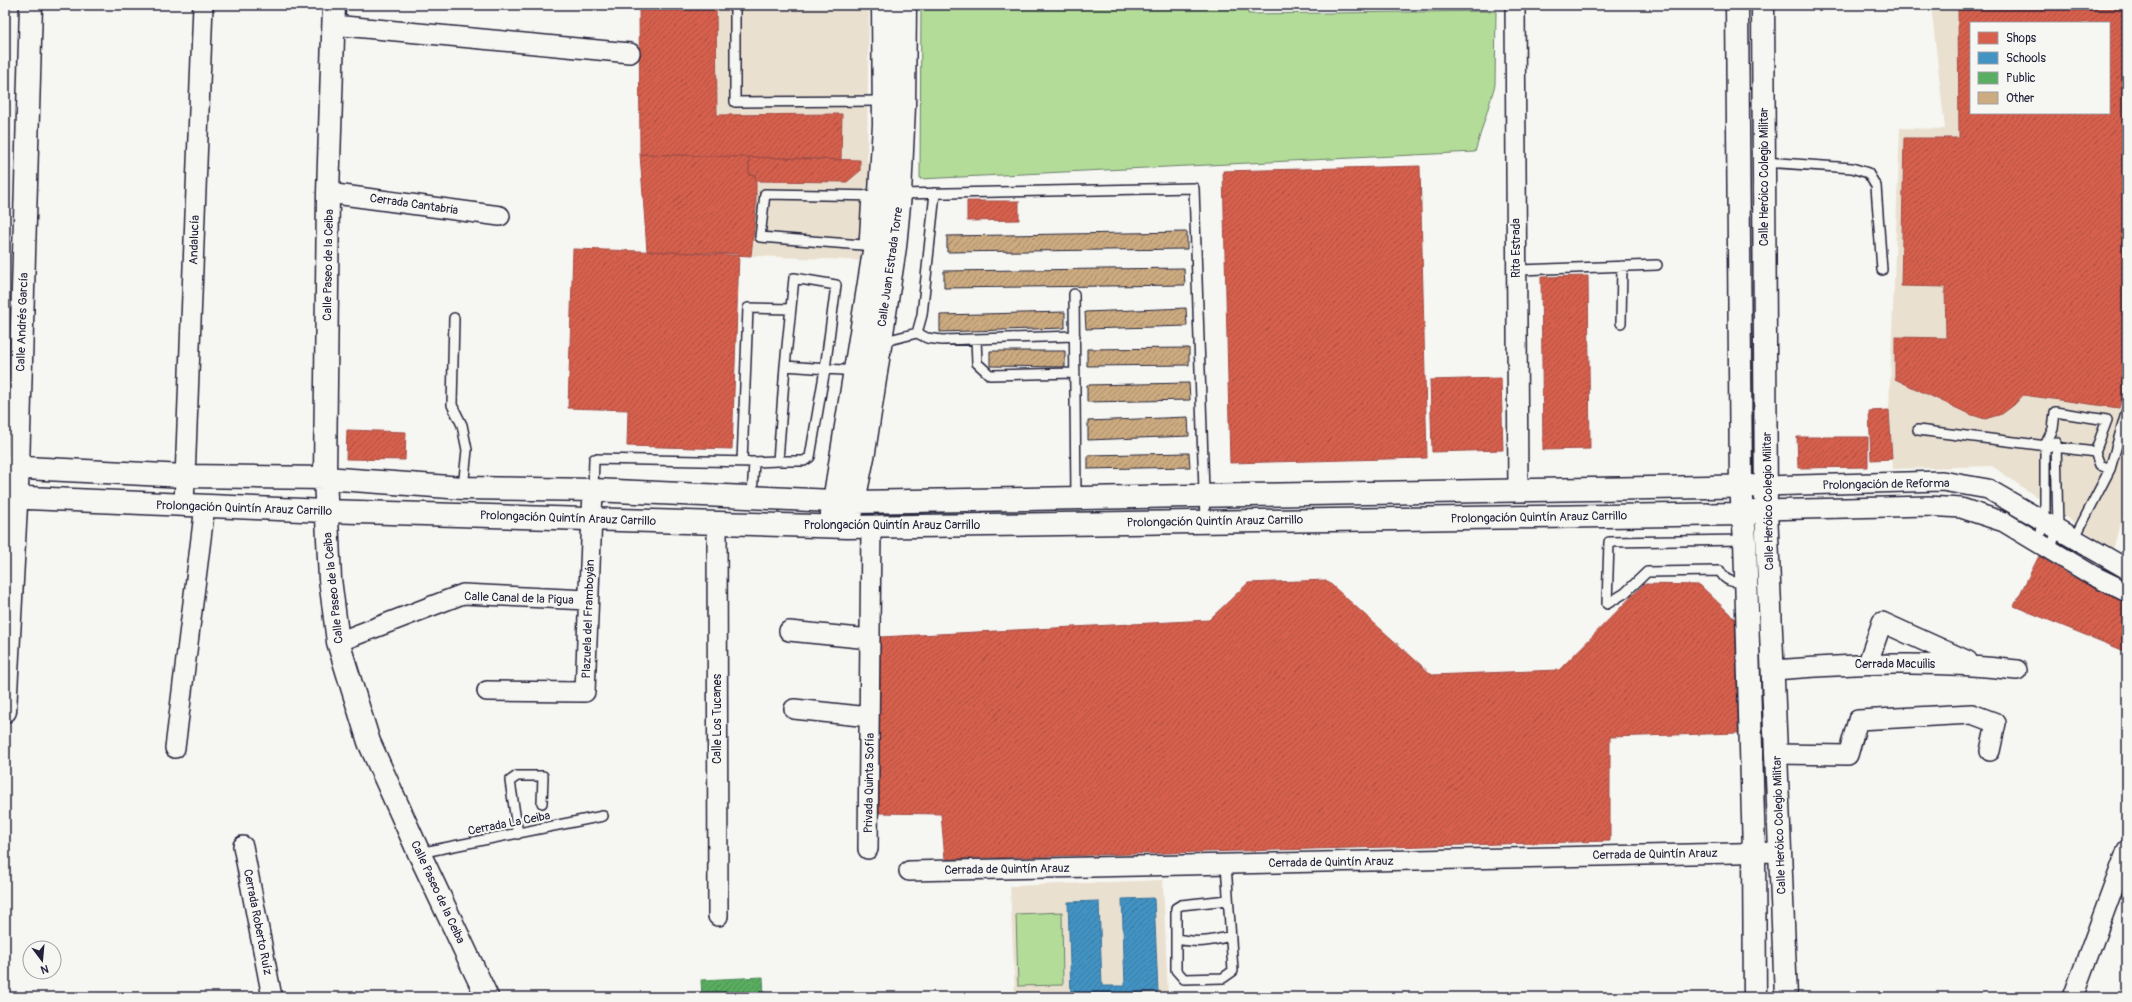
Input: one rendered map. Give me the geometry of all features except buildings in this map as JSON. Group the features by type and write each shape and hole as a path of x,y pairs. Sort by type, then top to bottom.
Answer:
{"street":[{"name":"Calle Andrés García","path":"5,710 12,467 31,5"},
{"name":"Andalucía","path":"175,748 194,506 186,476 203,5"},
{"name":"Calle Juan Estrada Torre","path":"883,5 894,100"},
{"name":"Calle Juan Estrada Torre","path":"840,527 855,502 866,372 870,246 882,195 905,5"},
{"name":"Rita Estrada","path":"1515,5 1518,490"},
{"name":"Calle Heróico Colegio Militar","path":"1737,5 1742,487 1745,540 1754,852 1755,997"},
{"name":"Calle Heróico Colegio Militar","path":"1763,5 1766,510 1786,997"},
{"path":"334,15 630,54"},
{"name":"Calle Paseo de la Ceiba","path":"334,15 328,193 325,511 330,579 338,642 369,742 419,853 487,997"},
{"name":"Cerrada Cantabria","path":"328,193 500,216"},
{"name":"Calle Juan Estrada Torre","path":"840,527 833,500 866,372 880,343 895,247 882,195"},
{"name":"Prolongación Quintín Arauz Carrillo","path":"12,467 186,476 325,478 463,488 593,490 855,502 1766,486"},
{"name":"Prolongación de Reforma","path":"1766,486 1942,481 1988,489 2127,569"},
{"name":"Plazuela del Framboyán","path":"487,691 585,692 593,490"},
{"path":"1465,491 1465,518"},
{"name":"Prolongación Quintín Arauz Carrillo","path":"11,498 325,511 840,527 1744,514 1766,510"},
{"path":"1016,498 1017,524"},
{"name":"Prolongación de Reforma","path":"1766,510 1928,506 1961,508 2004,522 2092,575 2127,592"},
{"name":"Calle Los Tucanes","path":"717,523 718,916"},
{"name":"Privada Quinta Sofía","path":"868,849 871,526"},
{"name":"Calle Canal de la Pigua","path":"338,642 463,594 588,600"},
{"path":"1868,663 1882,622 1975,664"},
{"path":"789,631 870,639"},
{"name":"Cerrada Macuilis","path":"1773,670 1868,663 1975,664 2017,670"},
{"name":"Privada Quinta Sofía","path":"794,709 869,717"},
{"path":"1776,754 1848,755 1858,720 1972,714 1996,723 1990,751"},
{"name":"Cerrada Roberto Ruíz","path":"243,846 272,997"},
{"path":"2073,997 2127,850"},
{"name":"Cerrada de Quintín Arauz","path":"909,871 1780,852"}],"lane":[{"path":"735,5 736,102 894,100"},
{"path":"1764,162 1852,168 1868,173 1876,186 1882,270"},
{"path":"870,246 760,237 765,194 882,195 1194,188 1205,522"},
{"path":"918,333 922,315 935,193"},
{"path":"1516,270 1657,264"},
{"path":"1621,323 1622,266"},
{"path":"593,490 594,458 754,462 804,461 810,457 825,369 836,285 794,278 785,366 778,461"},
{"path":"1074,294 1076,497"},
{"path":"742,462 748,308 792,309"},
{"path":"454,318 452,405 462,425 467,450 463,488"},
{"path":"880,343 918,333 927,338 942,340 1075,336"},
{"path":"976,339 977,363 990,376 1075,373"},
{"path":"785,366 866,372"},
{"path":"2074,539 2110,469 2127,410"},
{"path":"2043,546 2052,525 2045,445 2053,429 2055,412 2107,420 2095,452 2100,465 2110,469"},
{"path":"2043,546 2052,525 2057,446 2053,429"},
{"path":"1918,430 2057,446 2095,452"},
{"path":"752,497 754,462"},
{"path":"1745,540 1609,542 1607,604 1625,593 1647,572 1720,571 1724,578 1730,581 1746,582"},
{"path":"518,834 510,781 517,776 543,776 542,803"},
{"name":"Cerrada La Ceiba","path":"419,853 603,816"},
{"path":"1226,864 1233,971 1223,978 1184,979 1176,970 1176,908 1181,905 1228,900"},
{"path":"1176,939 1208,942 1230,936"}],"shaded area":[{"path":"639,5 869,5 867,160 876,161 869,261 647,251 640,154"},
{"path":"1931,5 2127,5 2127,498 2113,550 1992,466 1893,469 1889,410 1900,128 1945,129"},
{"path":"1163,880 1168,997 1015,997 1010,886"}],"green space":[{"path":"921,5 1250,5 1248,14 1496,11 1495,85 1475,152 920,179"},
{"path":"1062,912 1063,985 1018,986 1016,914"}]}
